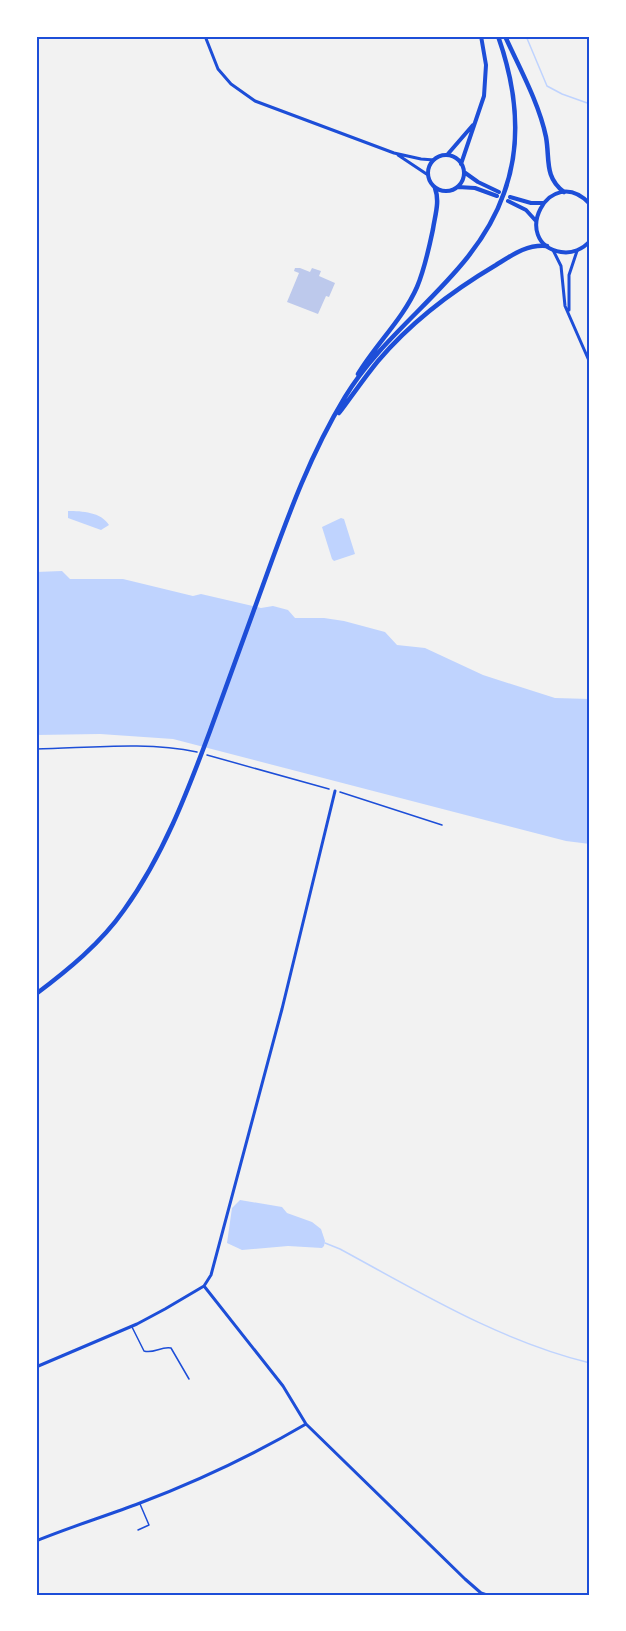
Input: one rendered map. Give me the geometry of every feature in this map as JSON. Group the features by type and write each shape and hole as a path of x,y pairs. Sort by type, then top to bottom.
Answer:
{"main road":[{"path":"461,164 484,96 486,76 481,36"},
{"path":"347,394 381,350 473,252 486,234 501,201 511,171 516,130 512,83 498,36"},
{"path":"505,36 542,124 551,177 564,192"},
{"path":"36,994 83,955 124,910 164,845 198,762 299,487 331,422 372,351 402,313 418,286 428,252 437,205 435,188 429,180 428,169 434,160 447,155 457,146 477,120"},
{"path":"447,155 458,159 464,172 464,178 458,187"},
{"path":"435,188 449,191 458,187 470,187 498,194 464,172"},
{"path":"590,204 580,195 564,192 553,195 543,202 536,221 540,237 553,250 565,252 577,250 590,241"},
{"path":"536,221 526,210 509,199 531,203 543,202"},
{"path":"331,422 388,351 434,307 472,279 516,253 531,246 547,246"}],"street":[{"path":"205,36 218,69 231,84 255,101 394,153 434,160"},
{"path":"394,153 428,175"},
{"path":"553,250 561,266 564,300 590,363"},
{"path":"569,314 568,274 577,250"},
{"path":"36,1367 131,1326 204,1286 211,1275 282,1010 335,791"},
{"path":"204,1286 283,1386 306,1424 465,1579 481,1593 487,1595"},
{"path":"36,1541 208,1475 306,1424"}],"lane":[{"path":"131,1326 144,1351 153,1352 171,1348 189,1379"},
{"path":"138,1530 149,1526 140,1503"}],"path":[{"path":"36,749 120,747 194,751 335,791 442,825"}],"water":[{"path":"68,511 96,515 109,525 101,530 68,518"},
{"path":"341,518 344,519 355,554 334,561 322,527"},
{"path":"62,571 70,579 123,579 193,596 201,594 261,608 273,606 288,610 295,618 344,621 385,632 397,645 425,648 483,675 555,698 590,699 590,844 566,841 173,739 100,734 36,735 36,572"},
{"path":"240,1200 282,1207 287,1213 312,1222 321,1229 325,1241 324,1246 322,1248 288,1246 242,1250 227,1243 232,1208"}],"building":[{"path":"295,268 310,272 312,268 321,271 319,276 335,283 318,314 287,302 299,273 294,271"}],"waterway":[{"path":"526,36 547,86 590,104"},
{"path":"325,1243 493,1329 557,1354 590,1363"}]}
